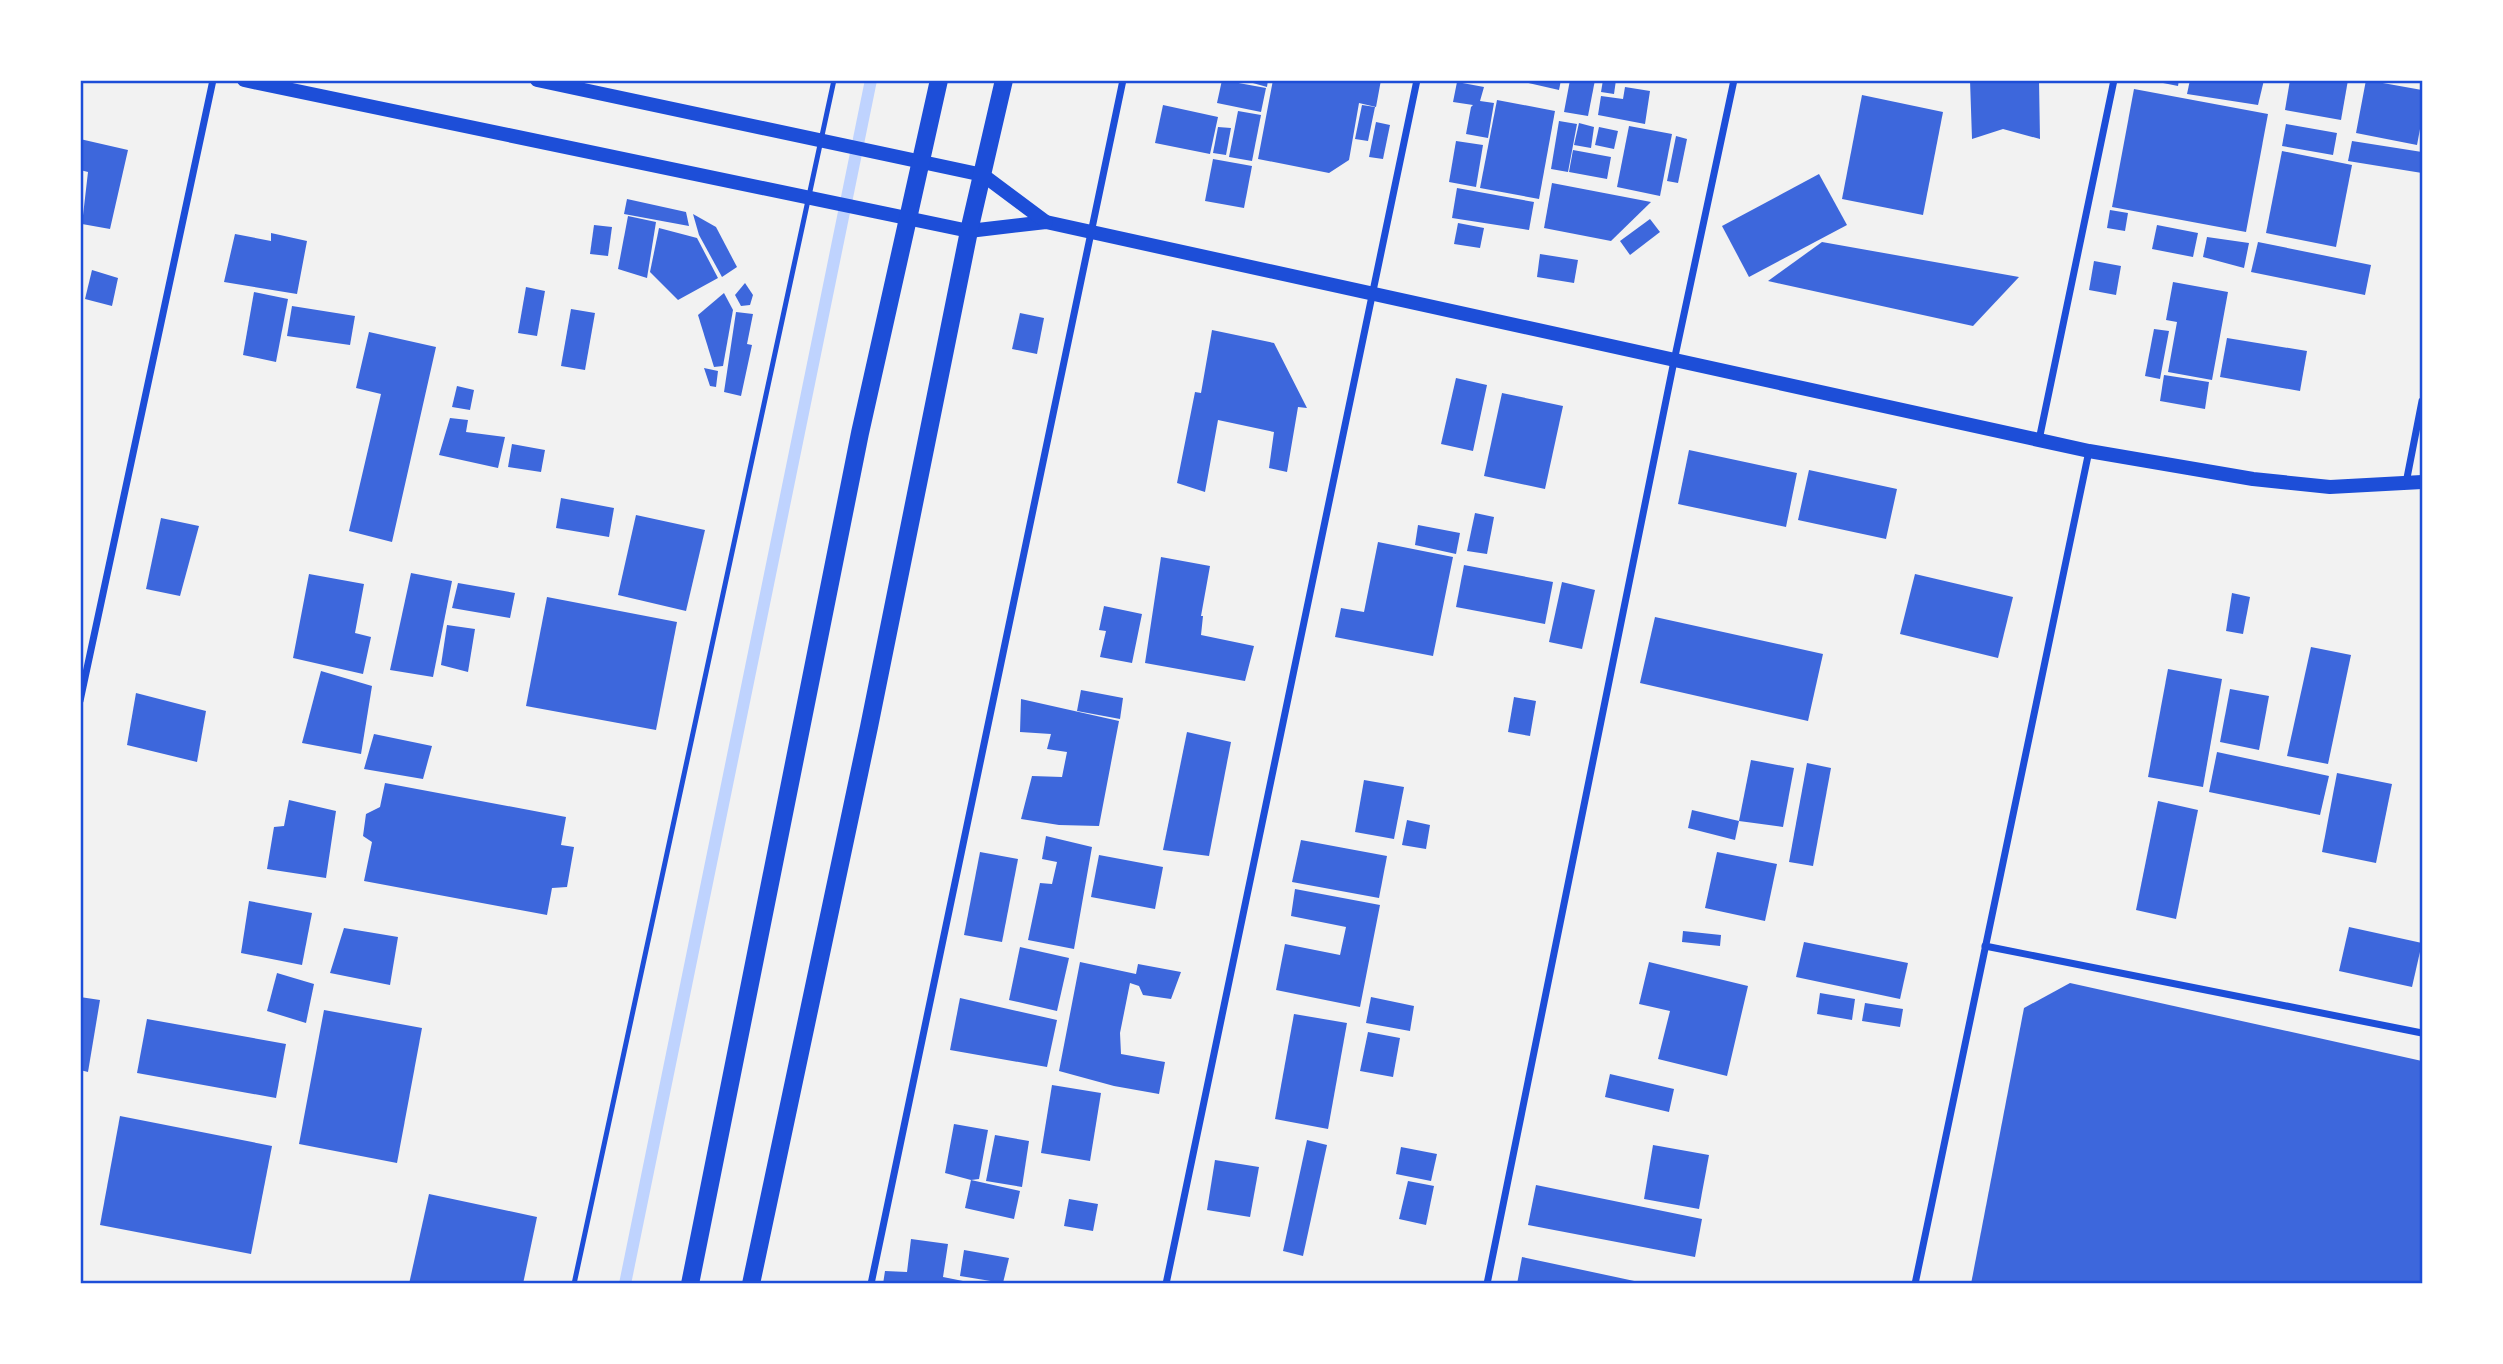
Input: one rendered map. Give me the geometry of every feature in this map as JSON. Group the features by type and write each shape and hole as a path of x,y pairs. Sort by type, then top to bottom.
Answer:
{"main road":[{"path":"244,80 969,231 1046,222 2089,451 2279,482 2330,487 2423,482"},
{"path":"537,80 983,175 1046,222"},
{"path":"690,1283 860,433 939,80"},
{"path":"751,1283 869,727 969,231 1004,80"}],"street":[{"path":"80,701 213,80"},
{"path":"871,1283 1123,80"},
{"path":"1166,1283 1416,80"},
{"path":"1487,1283 1674,361 1734,80"},
{"path":"2039,440 2114,80"},
{"path":"2406,483 2423,401"},
{"path":"1915,1283 2089,451"},
{"path":"1985,946 2423,1033"}],"lane":[{"path":"574,1283 834,80"}],"building":[{"path":"1222,80 1266,88 1261,112 1217,103"},
{"path":"1242,80 1268,80 1267,87"},
{"path":"1273,80 1381,80 1376,107 1359,103 1349,160 1329,173 1258,159"},
{"path":"1515,80 1561,80 1559,90"},
{"path":"1570,80 1595,80 1588,116 1564,112"},
{"path":"1603,80 1616,80 1614,94 1601,92"},
{"path":"1970,80 2039,80 2040,139 2003,129 1972,139"},
{"path":"2148,80 2179,80 2178,86"},
{"path":"2190,80 2264,80 2258,105 2187,94"},
{"path":"2290,80 2348,80 2341,120 2285,110"},
{"path":"2366,80 2422,90 2422,129 2417,145 2356,133"},
{"path":"1457,82 1484,87 1480,101 1494,103 1488,138 1466,134 1473,105 1453,102"},
{"path":"1625,87 1650,91 1645,124 1598,115 1601,96 1623,99"},
{"path":"2134,89 2268,114 2246,232 2112,207"},
{"path":"1862,95 1943,112 1923,215 1842,199"},
{"path":"1497,100 1555,111 1539,199 1480,188"},
{"path":"1163,105 1218,117 1210,154 1155,143"},
{"path":"1362,105 1375,107 1368,141 1355,139"},
{"path":"1238,111 1261,115 1252,161 1229,157"},
{"path":"1559,121 1577,124 1568,172 1551,169"},
{"path":"1376,122 1390,125 1383,159 1369,157"},
{"path":"1579,123 1594,127 1591,148 1574,145"},
{"path":"2286,124 2337,133 2333,155 2282,146"},
{"path":"1629,126 1672,134 1660,196 1617,187"},
{"path":"1218,127 1231,128 1226,155 1213,153"},
{"path":"1599,127 1618,131 1614,149 1595,145"},
{"path":"1676,136 1687,139 1678,183 1667,181"},
{"path":"80,139 128,150 110,229 82,224 88,172 80,170"},
{"path":"1456,141 1483,145 1476,187 1449,182"},
{"path":"2352,141 2422,152 2422,173 2348,161"},
{"path":"1573,150 1611,157 1607,179 1569,172"},
{"path":"2282,151 2352,165 2336,247 2266,233"},
{"path":"1213,159 1252,166 1244,208 1205,201"},
{"path":"1819,174 1847,225 1749,277 1722,226"},
{"path":"1552,183 1651,202 1611,241 1544,228"},
{"path":"1457,188 1534,202 1529,230 1452,218"},
{"path":"627,199 686,212 689,226 624,214"},
{"path":"2110,210 2128,213 2125,231 2107,228"},
{"path":"693,214 716,227 737,267 722,277 699,235"},
{"path":"628,216 656,222 647,278 618,269"},
{"path":"1650,219 1660,232 1630,255 1620,241"},
{"path":"1458,223 1484,228 1480,248 1454,244"},
{"path":"594,225 612,227 608,256 590,254"},
{"path":"2157,225 2198,233 2193,257 2152,249"},
{"path":"659,228 697,238 718,278 678,300 650,272"},
{"path":"271,233 307,241 297,294 224,282 235,234 271,241"},
{"path":"2207,237 2249,243 2244,268 2203,257"},
{"path":"1822,242 2019,277 1973,326 1768,281"},
{"path":"2258,242 2371,265 2365,295 2251,272"},
{"path":"1540,254 1578,260 1574,283 1537,277"},
{"path":"2094,261 2121,266 2116,295 2089,290"},
{"path":"92,270 118,278 112,306 85,299"},
{"path":"2173,282 2228,292 2212,380 2168,372 2177,322 2166,320"},
{"path":"745,283 753,295 750,305 741,306 735,295"},
{"path":"526,287 545,291 537,336 518,333"},
{"path":"254,292 288,299 276,362 243,355"},
{"path":"724,293 733,310 723,366 714,367 698,315"},
{"path":"292,306 355,316 350,345 287,336"},
{"path":"571,309 595,313 585,370 561,366"},
{"path":"736,312 753,314 747,344 752,345 741,396 724,392"},
{"path":"1020,313 1044,318 1037,354 1012,349"},
{"path":"2154,329 2169,331 2160,379 2145,376"},
{"path":"1212,330 1274,343 1307,408 1298,407 1287,472 1269,468 1274,432 1218,420 1205,492 1177,483 1195,392 1201,393"},
{"path":"369,332 436,347 392,542 349,531 381,394 356,388"},
{"path":"2227,338 2307,351 2300,391 2220,377"},
{"path":"704,368 718,371 716,387 710,386"},
{"path":"2164,375 2209,382 2205,409 2160,401"},
{"path":"1456,378 1487,385 1473,451 1441,444"},
{"path":"457,386 474,390 470,410 452,407"},
{"path":"1502,393 1563,406 1545,489 1484,476"},
{"path":"450,418 468,420 466,432 505,437 498,468 439,455"},
{"path":"512,444 545,450 541,472 508,467"},
{"path":"1689,450 1797,473 1786,527 1678,504"},
{"path":"1809,470 1897,489 1886,539 1798,520"},
{"path":"561,498 614,508 609,537 556,528"},
{"path":"1475,513 1494,517 1487,554 1467,551"},
{"path":"636,515 705,530 686,611 618,595"},
{"path":"161,518 199,526 180,596 146,589"},
{"path":"1418,525 1460,533 1456,554 1415,545"},
{"path":"1378,542 1453,557 1433,656 1335,637 1341,608 1364,612"},
{"path":"1161,557 1210,566 1201,616 1201,635 1254,646 1245,681 1145,663"},
{"path":"1464,565 1553,582 1545,624 1456,607"},
{"path":"411,573 452,581 433,677 390,670"},
{"path":"309,574 364,584 355,633 371,637 363,674 293,658"},
{"path":"1915,574 2013,597 1998,658 1900,634"},
{"path":"1562,582 1595,590 1582,649 1549,642"},
{"path":"458,583 515,593 510,618 452,608"},
{"path":"2232,593 2250,597 2243,634 2226,631"},
{"path":"547,597 677,622 656,730 526,706"},
{"path":"1104,606 1142,614 1132,663 1100,657 1106,631 1099,630"},
{"path":"1655,617 1823,654 1808,721 1640,683"},
{"path":"447,625 475,629 468,672 441,665"},
{"path":"2311,647 2351,655 2328,764 2287,756"},
{"path":"2168,669 2222,679 2203,787 2148,777"},
{"path":"321,671 372,686 361,754 302,743"},
{"path":"2230,689 2269,696 2259,750 2220,742"},
{"path":"1081,690 1123,698 1120,719 1077,711"},
{"path":"136,693 206,711 197,762 127,745"},
{"path":"1514,697 1536,701 1530,736 1508,732"},
{"path":"1021,699 1119,721 1099,826 1059,825 1021,819 1032,776 1062,777 1067,752 1047,749 1051,734 1020,732"},
{"path":"1187,732 1231,742 1209,856 1163,850"},
{"path":"374,734 432,746 423,779 364,769"},
{"path":"2217,752 2329,776 2320,815 2209,792"},
{"path":"1751,760 1794,768 1783,827 1739,821"},
{"path":"1807,763 1831,768 1813,866 1789,862"},
{"path":"2337,773 2392,784 2376,863 2322,852"},
{"path":"1364,780 1404,787 1394,839 1355,832"},
{"path":"385,783 566,817 561,845 574,847 567,887 552,888 547,915 364,881 372,842 363,836 366,814 380,807"},
{"path":"289,800 336,811 326,878 267,869 274,827 284,826"},
{"path":"2158,801 2198,810 2176,919 2136,910"},
{"path":"1692,810 1739,821 1735,840 1688,828"},
{"path":"1407,820 1430,825 1426,849 1402,845"},
{"path":"1046,836 1092,847 1074,949 1028,940 1040,883 1052,884 1057,862 1042,859"},
{"path":"1301,840 1387,856 1379,898 1292,882"},
{"path":"980,852 1018,859 1002,942 964,935"},
{"path":"1717,852 1777,864 1765,921 1705,908"},
{"path":"1099,855 1163,867 1155,909 1091,897"},
{"path":"1295,889 1380,905 1360,1007 1276,990 1285,944 1340,955 1346,927 1291,916"},
{"path":"249,901 312,913 302,965 241,953"},
{"path":"2349,927 2422,943 2412,987 2339,971"},
{"path":"344,928 398,937 390,985 330,973"},
{"path":"1683,931 1721,935 1720,946 1682,942"},
{"path":"1804,942 1908,963 1900,999 1796,977"},
{"path":"1020,947 1069,958 1057,1011 1009,1000"},
{"path":"1080,962 1136,974 1138,964 1181,972 1171,999 1143,995 1139,986 1130,983 1120,1033 1121,1054 1165,1062 1159,1094 1114,1086 1059,1071"},
{"path":"1649,962 1748,986 1727,1076 1658,1059 1670,1011 1639,1004"},
{"path":"277,973 314,984 306,1023 267,1011"},
{"path":"2070,983 2422,1061 2422,1284 1971,1284 2024,1008"},
{"path":"1820,993 1855,999 1852,1020 1817,1014"},
{"path":"80,997 100,1000 88,1072 80,1070"},
{"path":"1371,997 1414,1006 1410,1031 1366,1023"},
{"path":"960,998 1057,1020 1047,1067 950,1050"},
{"path":"1865,1003 1903,1009 1900,1027 1862,1021"},
{"path":"324,1010 422,1028 397,1163 299,1144"},
{"path":"1294,1014 1347,1023 1328,1129 1275,1119"},
{"path":"147,1019 286,1044 276,1098 137,1073"},
{"path":"1368,1032 1400,1038 1393,1077 1360,1071"},
{"path":"1610,1074 1674,1089 1669,1112 1605,1097"},
{"path":"1052,1085 1101,1093 1090,1161 1041,1153"},
{"path":"120,1116 272,1146 251,1254 100,1225"},
{"path":"954,1124 988,1130 979,1179 971,1180 945,1173"},
{"path":"995,1135 1029,1141 1022,1187 986,1181"},
{"path":"1307,1140 1327,1145 1303,1256 1283,1251"},
{"path":"1653,1145 1709,1155 1699,1209 1644,1199"},
{"path":"1401,1147 1437,1154 1431,1181 1396,1174"},
{"path":"1215,1160 1259,1167 1250,1217 1207,1210"},
{"path":"971,1180 1020,1191 1014,1219 965,1208"},
{"path":"1408,1181 1434,1186 1426,1225 1399,1219"},
{"path":"1536,1185 1702,1219 1695,1257 1528,1225"},
{"path":"429,1194 537,1217 523,1284 409,1284"},
{"path":"1069,1199 1098,1204 1093,1231 1064,1226"},
{"path":"911,1239 948,1244 943,1277 978,1284 883,1284 885,1271 907,1272"},
{"path":"964,1250 1009,1258 1003,1283 960,1276"},
{"path":"1522,1257 1639,1282 1639,1284 1517,1284"}],"waterway":[{"path":"625,1284 871,80"}]}
